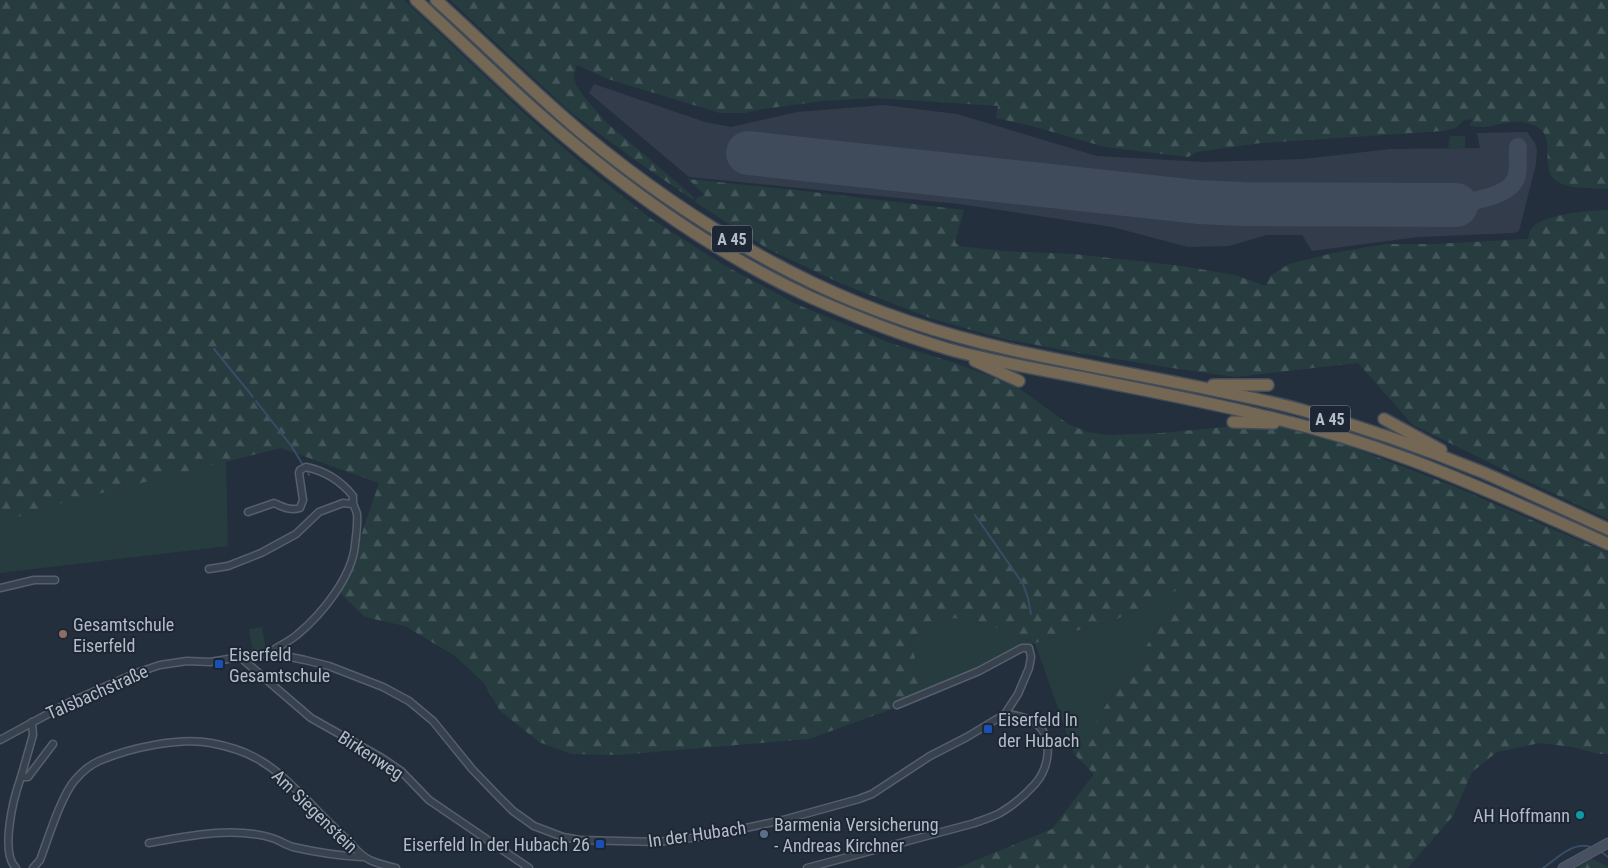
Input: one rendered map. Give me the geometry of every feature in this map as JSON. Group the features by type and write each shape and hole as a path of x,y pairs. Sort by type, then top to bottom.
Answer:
{"highway":[{"name":"A 45","path":"416,0 536,111 615,178 654,207 700,237 808,296 889,330 949,349 1006,364 1170,395 1294,423 1355,441 1478,486 1608,544"},
{"name":"A 45","path":"436,0 580,132 661,195 707,225 813,283 893,316 952,334 1018,351 1172,381 1301,410 1413,446 1482,472 1608,529"},
{"path":"949,349 1020,381"},
{"path":"1172,381 1212,385 1268,385"},
{"path":"1384,419 1482,472"},
{"path":"1233,422 1294,423"}],"main road":[{"path":"1563,868 1604,844"}],"street":[{"name":"Talsbachstraße","path":"0,740 70,702 136,673 160,665 187,661 210,662 269,653 297,636 317,616 339,588 348,568 355,547 357,513 352,504 352,496 344,485 318,470 306,467 300,470 299,473 303,500 300,508 285,508 274,503 248,512"},
{"path":"209,569 228,566 261,553 296,534 319,512 343,503 352,504"},
{"path":"0,588 34,580 56,580"},
{"name":"In der Hubach","path":"269,653 329,666 383,687 409,701 433,721 472,769 513,810 534,826 563,837 580,840 658,842 708,836 783,820 872,794 930,756 1005,714 1018,694 1029,668 1031,652 1029,648 1022,648 979,671 897,705"},
{"name":"Birkenweg","path":"240,657 311,718 382,758 401,771 430,800 528,868"},
{"path":"807,868 975,823 1000,813 1017,800 1040,777 1047,760 1047,742 1038,725 1029,719 1005,714"},
{"path":"16,868 10,865 4,857 6,820 33,736 32,722"},
{"name":"Am Siegenstein","path":"35,868 66,796 74,781 84,771 98,762 133,750 189,741 210,743 260,760 282,775 362,857 396,868"},
{"path":"21,777 28,777 53,744"},
{"path":"149,843 210,832 241,833 272,838 292,847 362,857"}],"shaded area":[{"path":"594,84 705,122 731,127 797,112 884,105 957,114 1097,156 1204,162 1303,159 1390,149 1480,148 1477,133 1527,132 1535,143 1537,150 1536,164 1519,231 1514,233 1418,237 1312,251 1302,235 1267,235 1229,246 1188,247 1112,227 959,204 689,177 589,93"}],"green space":[{"path":"0,0 404,0 526,115 588,169 650,218 722,264 796,304 890,343 955,363 1016,386 1068,424 1088,432 1108,435 1161,433 1268,423 1346,445 1453,486 1608,553 1608,754 1540,743 1497,752 1472,772 1453,816 1408,868 957,868 1052,829 1094,774 1074,754 1188,585 1117,619 1035,643 989,625 954,618 910,638 925,697 809,739 619,755 571,754 539,742 500,711 484,683 455,656 405,626 365,617 341,594 379,483 281,448 34,510 0,525"},
{"path":"450,0 1608,0 1608,189 1570,186 1555,179 1550,172 1545,135 1539,128 1522,122 1485,127 1469,126 1473,119 1464,120 1456,128 1443,131 1261,143 1197,152 1188,157 1105,147 1032,126 996,118 998,106 875,98 823,101 745,113 720,113 608,79 577,65 574,75 576,85 585,98 607,123 695,198 693,200 569,111"},
{"path":"1450,136 1465,136 1465,148 1448,148"},
{"path":"688,179 964,210 955,242 959,246 1003,251 1074,254 1182,266 1235,275 1266,286 1270,276 1289,264 1333,253 1386,244 1433,244 1528,239 1530,231 1535,225 1554,217 1608,210 1608,519 1413,425 1358,363 1236,377 1079,353 1000,338 933,319 842,284 768,249 695,202 697,198 705,195"},
{"path":"226,460 228,546 0,573 0,525 34,510"},
{"path":"1189,584 1074,754 1035,643 1117,619"},
{"path":"954,618 989,625 1035,643 925,697 910,638"},
{"path":"262,627 266,651 253,653 249,629"},
{"path":"1591,858 1608,867 1608,868 1576,868"}],"waterway":[{"path":"214,349 253,397"},
{"path":"256,401 292,447 303,465"},
{"path":"975,515 1023,584 1031,614"},
{"path":"1543,868 1573,848 1580,846 1593,848"},
{"path":"1600,851 1608,857"}],"taxiway":[{"path":"1456,205 1492,196 1508,188 1514,182 1517,175 1518,147"}],"runway":[{"path":"748,153 1198,202 1456,205"}],"place":[{"name":"Gesamtschule Eiserfeld","path":"63,634"},
{"name":"Eiserfeld Gesamtschule","path":"219,664"},
{"name":"Eiserfeld In der Hubach","path":"988,729"},
{"name":"AH Hoffmann","path":"1580,815"},
{"name":"Barmenia Versicherung - Andreas Kirchner","path":"764,834"},
{"name":"Eiserfeld In der Hubach 26","path":"600,844"}]}
